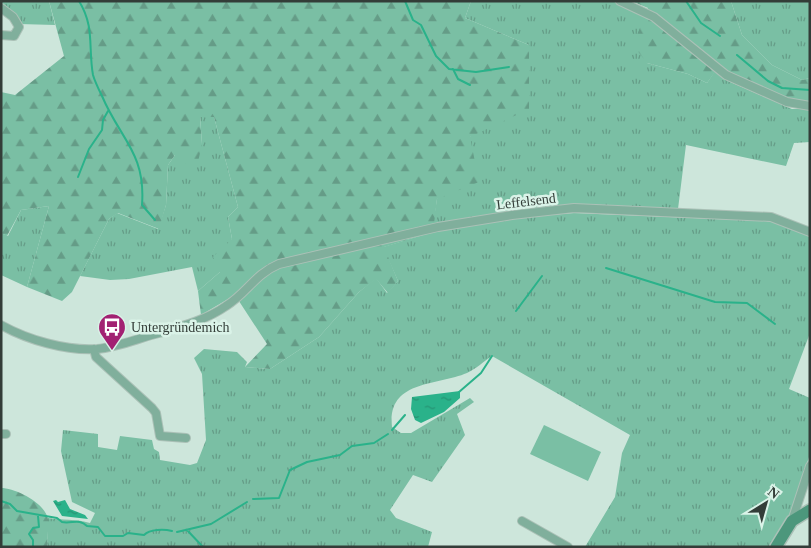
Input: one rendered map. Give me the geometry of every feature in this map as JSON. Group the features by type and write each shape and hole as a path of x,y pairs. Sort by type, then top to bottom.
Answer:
{"street":[{"path":"620,1 654,17 726,75 787,102 810,106"},
{"path":"1,8 14,17 19,27 14,36 1,36"},
{"name":"Leffelsend","path":"94,349 198,322 227,306 268,269 280,264 412,232 512,215 574,208 771,217 810,232"},
{"path":"1,325 19,334 48,342 94,349 96,357 156,413 160,436 186,438"},
{"path":"776,547 792,521 810,466"},
{"path":"792,521 810,510"},
{"path":"522,522 568,547"}],"green space":[{"path":"1,1 49,1 55,25 19,24 1,8"},
{"path":"49,1 471,1 465,18 529,45 529,109 470,137 479,182 437,199 433,232 384,247 398,281 388,293 376,279 359,292 319,337 270,369 245,367 267,344 235,295 201,315 198,291 220,272 213,257 232,239 228,217 238,207 214,117 200,117 202,144 198,162 185,164 175,155 168,165 166,205 159,229 118,213 109,219 72,292 62,301 27,287 49,206 21,210 7,236 1,233 1,92 15,95 64,56"},
{"path":"471,1 612,1 645,15 647,63 688,74 707,83 715,71 726,80 792,109 810,109 810,142 794,143 786,166 686,145 678,209 572,204 511,211 433,224 437,199 470,137 529,45 465,18"},
{"path":"631,1 731,1 742,35 772,65 802,80 810,78 810,103 788,100 727,72 720,65 707,83 688,74 647,63 633,45 648,8"},
{"path":"731,1 810,1 810,78 802,80 772,65 742,35"},
{"path":"200,116 214,117 238,207 228,217 232,239 220,272 198,291 192,267 129,279 110,280 80,276 109,219 117,213 158,229 166,205 168,165 175,155 202,144"},
{"path":"49,206 27,287 1,275 1,233 8,236 21,210"},
{"path":"574,213 766,221 783,224 810,237 810,333 789,389 810,398 810,454 790,514 771,547 585,547 615,497 622,453 630,435 492,356 467,373 428,383 405,393 397,401 393,412 392,427 401,433 411,433 470,398 474,402 457,414 465,435 432,482 413,475 390,510 396,518 432,532 428,547 47,547 48,518 90,523 95,513 72,502 61,451 63,430 98,434 98,447 117,450 120,436 152,440 154,449 159,452 160,460 190,465 197,463 206,440 202,374 194,358 204,349 237,352 247,362 245,367 270,369 319,337 359,292 376,278 387,293 398,281 383,247 433,232 513,218"},
{"path":"544,425 601,452 588,481 530,454"},
{"path":"1,488 29,497 42,507 48,519 47,547 1,547"}],"water":[{"path":"460,391 460,398 444,412 421,423 415,420 411,409 412,397"},
{"path":"56,500 58,502 65,500 70,509 85,515 88,519 62,516 53,501"}],"waterway":[{"path":"79,1 84,10 89,28 94,78 109,111 136,159 142,187 142,205 155,220"},
{"path":"405,1 413,20 421,25 436,56 449,69 476,72 509,67"},
{"path":"686,1 701,23 720,36"},
{"path":"737,55 768,81 782,88 810,90"},
{"path":"453,69 458,79 470,85"},
{"path":"78,177 89,149 102,130 103,120 108,111"},
{"path":"606,268 715,302 747,303 775,324"},
{"path":"516,311 542,276"},
{"path":"459,392 481,373 492,356"},
{"path":"392,430 405,415"},
{"path":"253,499 279,498 290,470 307,462 340,455 352,446 374,443 388,434"},
{"path":"1,501 10,504 17,511 57,518 62,522 81,522 87,526 98,527 105,536 123,536 128,533 144,535 157,530 172,531"},
{"path":"177,532 211,524 247,502"},
{"path":"33,547 33,540 29,534 33,528 39,527 38,516"},
{"path":"187,530 203,547"}],"place":[{"name":"Untergründemich","path":"112,351"}]}
